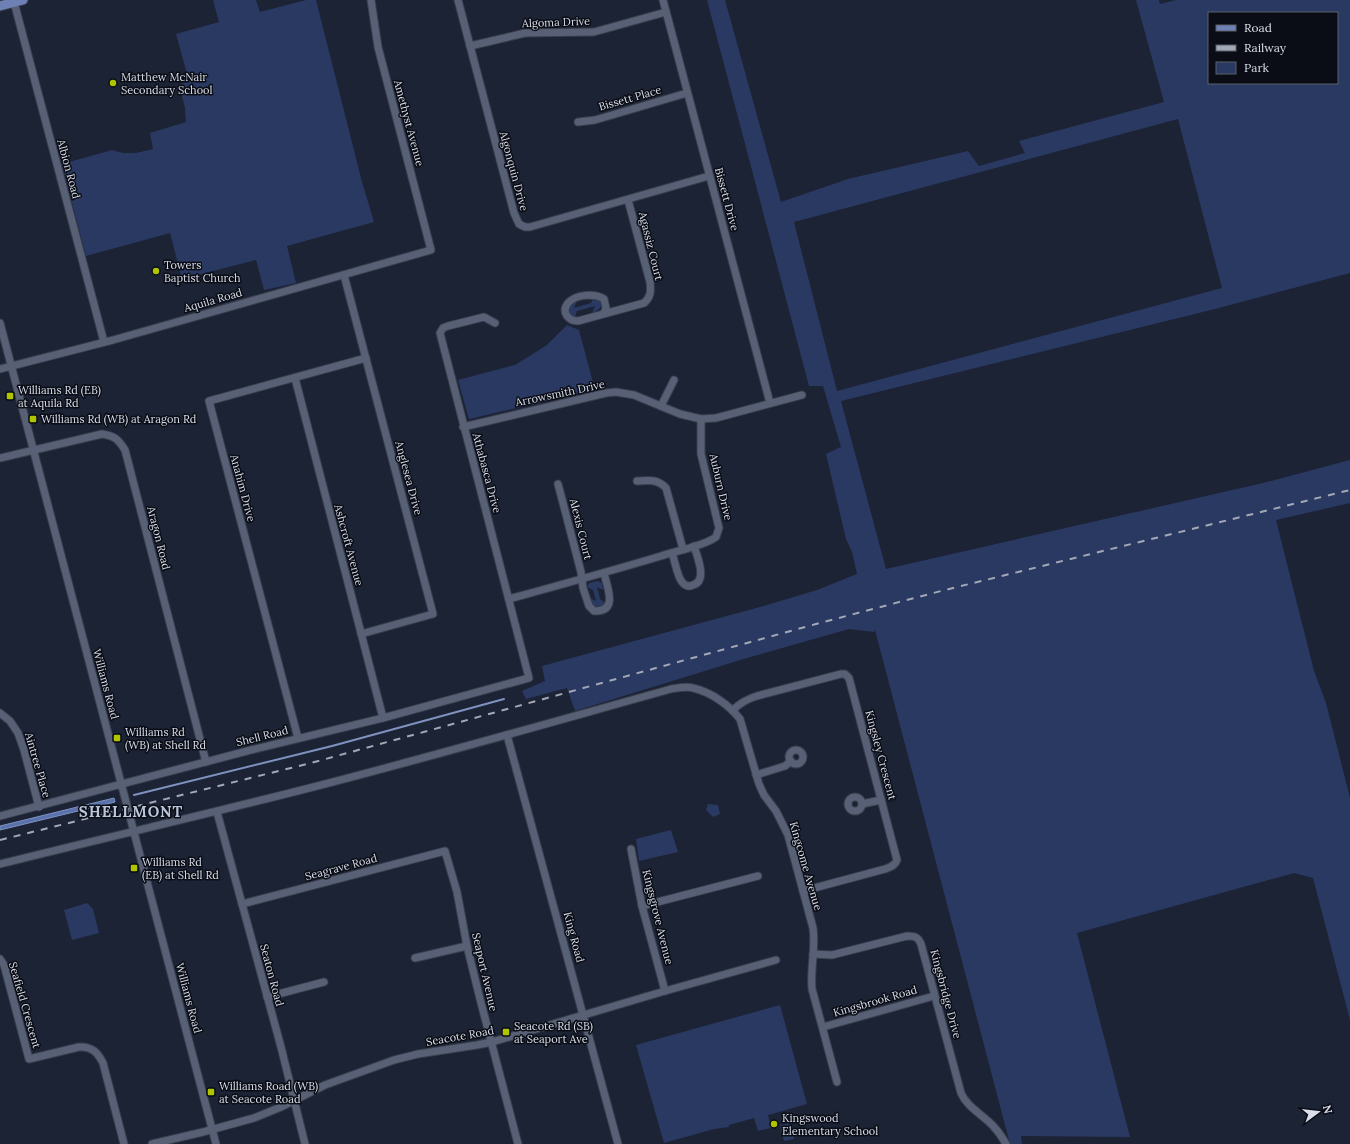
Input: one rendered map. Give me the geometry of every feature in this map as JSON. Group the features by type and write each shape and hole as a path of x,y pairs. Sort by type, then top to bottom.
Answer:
{"main road":[{"path":"0,6 18,1"}],"street":[{"name":"Amethyst Avenue","path":"371,0 377,43 432,250"},
{"name":"Algonquin Drive","path":"458,0 514,213 519,224 525,227 530,226 628,200 709,176"},
{"name":"Bissett Drive","path":"663,0 770,403"},
{"name":"Albion Road","path":"18,1 104,342"},
{"name":"Algoma Drive","path":"470,46 525,32 594,32 666,12"},
{"name":"Bissett Place","path":"578,122 594,120 687,94"},
{"name":"Agassiz Court","path":"604,313 606,308 604,299 593,295 574,299 567,304 565,309 567,316 576,321 644,303 650,297 651,293 650,282 628,200"},
{"name":"Aquila Road","path":"0,369 104,342 432,250"},
{"name":"Anglesea Drive","path":"344,275 433,614 361,634"},
{"name":"Athabasca Drive","path":"495,323 484,317 448,326 440,331 440,338 529,678"},
{"name":"Williams Road","path":"0,323 216,1144"},
{"name":"Anahim Drive","path":"298,738 209,401 366,358"},
{"name":"Ashcroft Avenue","path":"295,378 383,718"},
{"path":"661,406 674,380"},
{"name":"Arrowsmith Drive","path":"463,427 606,393 616,392 634,395 680,414 701,419 716,418 802,395"},
{"name":"Auburn Drive","path":"509,599 604,573 712,540 718,534 719,528 701,454 701,419"},
{"name":"Aragon Road","path":"0,458 102,434 115,437 125,450 206,762"},
{"path":"637,481 652,480 660,482 666,488 669,494 683,549"},
{"name":"Alexis Court","path":"558,484 582,579"},
{"path":"672,552 682,582 687,586 694,585 699,581 701,575 694,546"},
{"path":"582,579 583,588 589,606 594,611 601,610 608,606 610,599 604,573"},
{"name":"Kingsley Crescent","path":"733,710 739,704 748,699 833,675 845,674 850,682 897,860 892,867 803,891"},
{"name":"Shell Road","path":"0,816 298,738 383,718 529,678"},
{"name":"Kingcome Avenue","path":"507,735 683,687 705,692 733,710 740,719 756,775 764,795 776,811 788,835 813,928 814,939 811,974 812,989 837,1082"},
{"name":"Aintree Place","path":"0,713 10,721 18,733 39,807"},
{"path":"0,864 217,812 507,735"},
{"name":"King Road","path":"507,735 618,1144"},
{"path":"756,775 785,766 791,761"},
{"path":"862,804 882,800"},
{"name":"Seaton Road","path":"217,812 305,1144"},
{"name":"Kingsgrove Avenue","path":"631,849 642,906 665,991"},
{"name":"Seagrave Road","path":"242,904 445,851"},
{"name":"Seaport Avenue","path":"445,851 457,892 467,946 518,1144"},
{"path":"642,906 758,876"},
{"name":"Kingsbridge Drive","path":"813,954 832,955 907,936 918,938 921,944 963,1099 996,1128 1006,1144"},
{"path":"415,958 467,946"},
{"name":"Seafield Crescent","path":"0,959 4,965 29,1059 79,1047 93,1049 103,1063 124,1144"},
{"name":"Seacote Road","path":"152,1144 254,1118 325,1085 394,1060 418,1054 478,1046 776,960"},
{"path":"267,997 324,982"},
{"name":"Kingsbrook Road","path":"823,1027 934,996"}],"green space":[{"path":"213,0 256,0 260,12 306,0 316,0 362,182 374,222 287,246 296,283 264,290 256,260 182,279 170,233 86,256 62,164 112,150 123,153 136,153 153,149 150,133 186,122 185,108 179,85 189,81 176,34 219,22"},
{"path":"707,0 725,0 781,202 848,179 968,151 979,166 1025,153 1019,141 1164,102 1136,0 1159,0 1160,4 1176,0 1350,0 1350,273 1215,309 841,401 886,569 1263,483 1350,460 1350,503 1276,520 1314,671 1326,703 1350,798 1350,1020 1313,878 1294,873 1077,933 1130,1137 1021,1136 1022,1144 1010,1144 875,630 874,632 849,629 747,658 575,711 567,688 526,699 522,691 545,681 542,666 760,607 817,590 857,574 852,552 846,539 826,454 841,447 823,386 809,386","holes":["1178,119 1222,288 837,391 794,222"]},
{"path":"594,297 600,300 601,307 597,311 592,313 595,306 577,311 575,317 570,315 568,311 570,304 577,301 574,308 591,303"},
{"path":"567,325 579,330 595,390 469,419 458,380 515,365 547,345"},
{"path":"598,581 602,583 603,590 597,587 600,599 605,603 601,607 597,607 593,604 590,598 596,601 593,590 587,587 589,583"},
{"path":"708,804 718,805 720,814 713,817 706,810"},
{"path":"671,830 678,852 639,861 636,839"},
{"path":"87,903 93,909 99,933 72,940 64,910"},
{"path":"780,1005 807,1104 768,1115 771,1128 758,1131 754,1118 729,1125 729,1127 714,1129 664,1143 636,1045"},
{"path":"790,1123 794,1139 784,1141 780,1125"}],"shaded area":[{"path":"114,798 115,802 0,830 0,826"}],"waterway":[{"path":"134,795 332,746 504,699"}],"railway":[{"path":"0,840 311,763 941,591 1350,490"}],"place":[{"name":"Matthew McNair Secondary School","path":"113,83"},
{"name":"Towers Baptist Church","path":"156,271"},
{"name":"Williams Rd (EB) at Aquila Rd","path":"10,396"},
{"name":"Williams Rd (WB) at Aragon Rd","path":"33,419"},
{"name":"Williams Rd (WB) at Shell Rd","path":"117,738"},
{"name":"Williams Rd (EB) at Shell Rd","path":"134,868"},
{"name":"Seacote Rd (SB) at Seaport Ave","path":"506,1032"},
{"name":"Williams Road (WB) at Seacote Road","path":"211,1092"},
{"name":"Kingswood Elementary School","path":"774,1124"}],"district":[{"name":"SHELLMONT","path":"131,812"}]}
